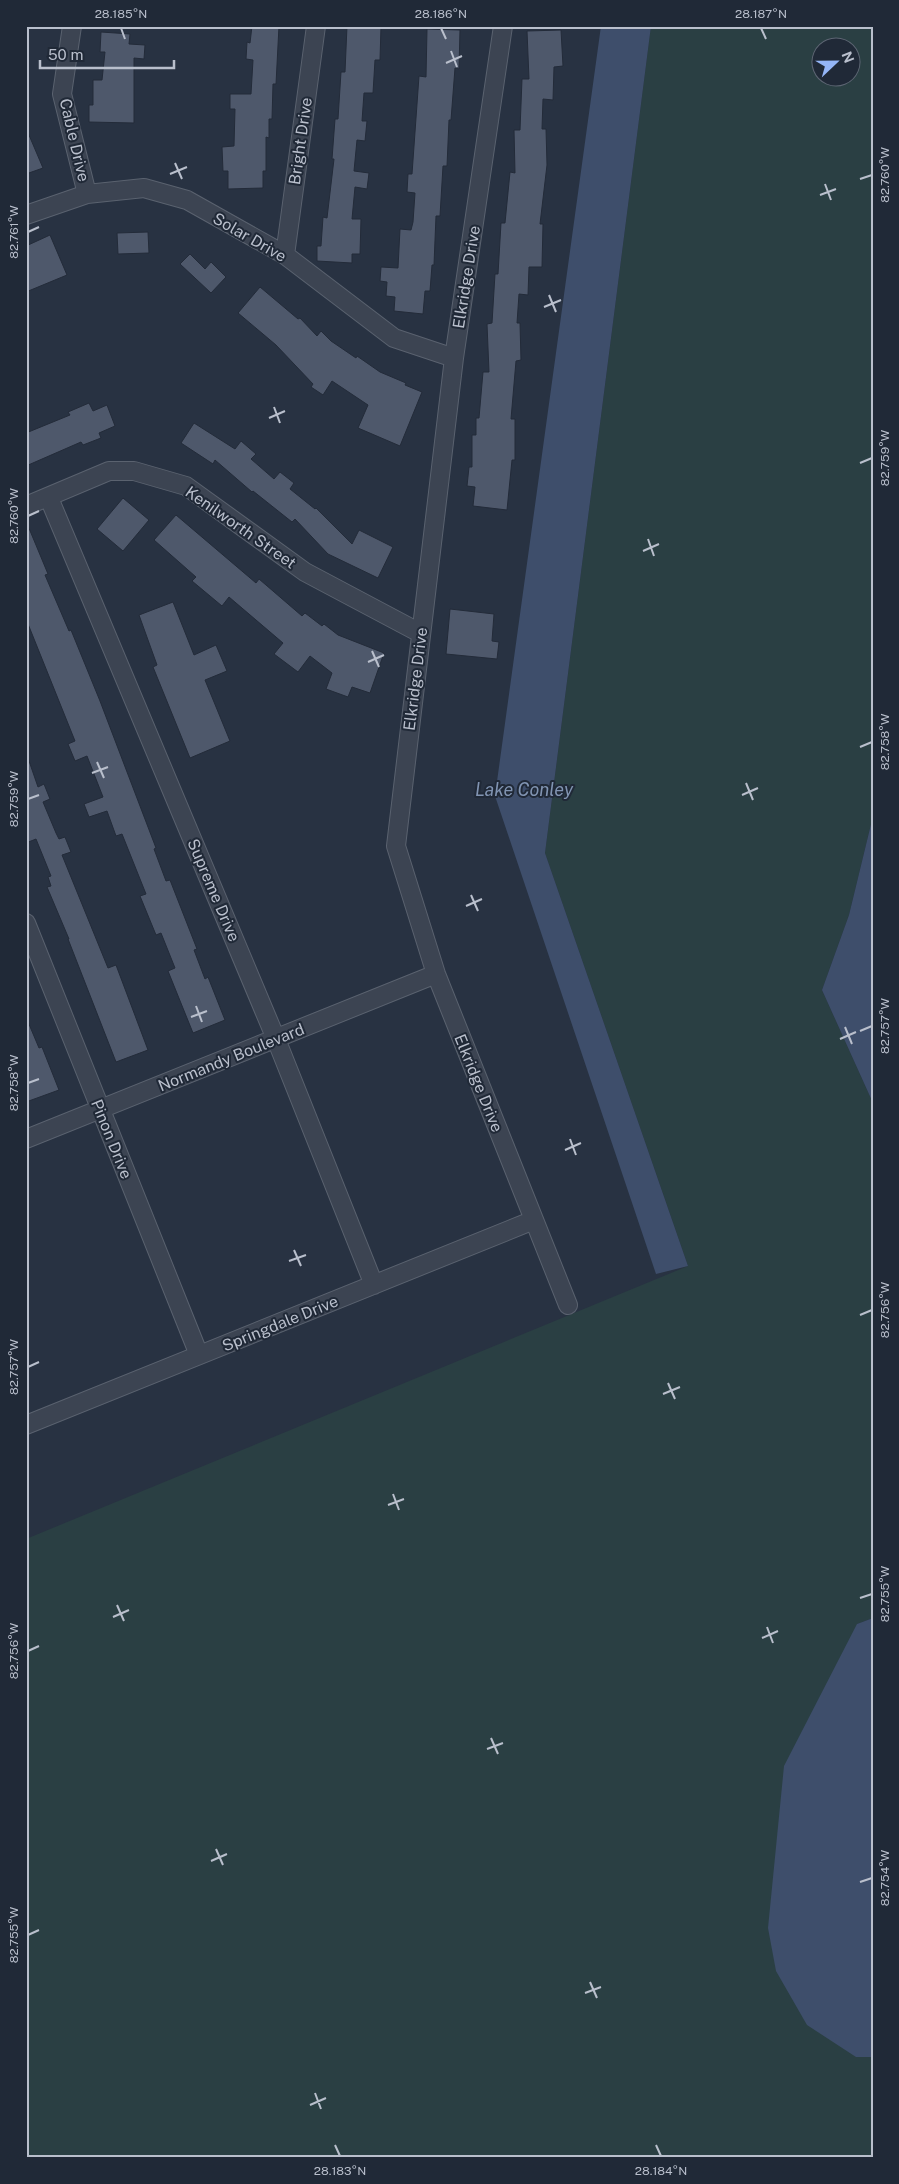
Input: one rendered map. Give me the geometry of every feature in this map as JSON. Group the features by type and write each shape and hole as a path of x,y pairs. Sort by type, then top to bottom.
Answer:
{"street":[{"name":"Cable Drive","path":"72,26 62,94 88,194"},
{"name":"Bright Drive","path":"284,255 316,26"},
{"name":"Elkridge Drive","path":"503,26 454,358 396,846 436,974 568,1305"},
{"name":"Solar Drive","path":"26,215 88,194 144,188 187,200 284,255 394,338 454,358"},
{"name":"Kenilworth Street","path":"26,506 110,471 134,471 186,486 305,572 420,633"},
{"name":"Supreme Drive","path":"49,498 276,1039 374,1285"},
{"name":"Pinon Drive","path":"26,923 199,1355"},
{"name":"Normandy Boulevard","path":"26,1139 436,974"},
{"name":"Springdale Drive","path":"27,1424 534,1220"}],"green space":[{"path":"651,26 873,26 873,816 849,915 822,990 873,1103 873,1618 857,1624 856,2057 873,2057 873,2158 26,2158 26,1539 688,1266 545,853"}],"water":[{"name":"Lake Conley","path":"601,26 651,26 545,853 688,1266 656,1274 495,796"},
{"path":"873,816 873,1103 822,990 849,915"},
{"path":"873,1618 873,2057 856,2057 807,2025 776,1971 768,1928 784,1766 857,1624"}],"building":[{"path":"252,26 279,26 276,84 273,84 272,119 269,119 269,138 266,137 266,171 263,171 263,188 228,189 228,171 223,171 222,147 234,146 235,109 230,109 230,94 251,94 253,60 246,59 247,42 250,43"},
{"path":"347,26 381,27 380,60 375,60 373,93 364,93 362,121 367,121 365,141 357,140 354,171 369,173 367,189 355,187 352,219 361,219 360,254 352,254 352,263 317,261 317,246 321,246 323,217 327,218 334,159 332,159 335,119 338,119 341,72 345,72"},
{"path":"427,29 460,30 459,69 455,68 451,120 449,120 447,166 443,166 440,216 436,216 434,265 432,265 430,291 425,291 423,314 394,311 395,297 386,296 387,282 380,281 381,267 398,268 400,229 411,230 413,222 415,193 407,192 408,174 412,174 419,76 426,77"},
{"path":"561,30 563,66 554,67 553,100 543,99 542,129 546,129 547,165 540,224 543,224 542,267 529,267 528,295 519,294 517,323 520,323 521,360 516,361 511,419 515,419 515,460 512,460 507,510 473,506 475,487 467,486 469,467 472,467 472,435 476,435 476,418 479,418 483,372 489,372 487,324 492,323 495,274 498,274 501,223 505,223 510,172 515,173 514,130 520,130 522,79 529,79 527,31"},
{"path":"101,32 130,34 129,44 145,45 144,59 134,58 134,123 89,122 89,105 93,105 93,80 102,80 105,52 100,52"},
{"path":"26,128 43,168 26,174"},
{"path":"148,232 149,253 118,254 117,233"},
{"path":"50,235 67,275 26,292 26,246"},
{"path":"190,254 205,269 211,262 226,277 211,293 180,264"},
{"path":"260,287 298,319 300,318 317,336 321,331 331,341 356,358 357,356 380,372 422,392 400,446 358,428 368,405 332,381 323,395 311,387 313,384 276,345 238,313"},
{"path":"89,403 93,411 107,405 115,426 99,433 101,438 83,445 81,442 26,466 26,433 70,415 68,412"},
{"path":"194,423 235,449 241,441 256,454 251,459 274,479 280,472 294,483 290,489 316,508 352,544 359,530 393,547 378,578 328,554 295,519 292,522 252,492 215,460 213,464 181,443"},
{"path":"123,498 149,520 123,551 97,529"},
{"path":"176,515 256,583 259,579 302,616 305,613 338,635 384,653 370,693 352,687 348,697 326,689 332,673 310,656 298,672 274,654 283,643 229,597 222,606 192,581 196,577 154,540"},
{"path":"26,521 48,574 45,575 69,631 71,630 100,701 156,848 154,849 166,881 170,880 197,949 194,950 205,979 208,977 225,1020 193,1033 168,971 175,968 161,933 156,935 140,896 146,894 122,834 116,836 107,811 89,817 84,804 103,797 87,756 75,761 68,744 75,741 26,619"},
{"path":"173,602 194,655 216,645 227,671 205,680 230,741 190,758 153,667 157,665 139,615"},
{"path":"450,609 494,614 492,641 499,642 497,659 446,654"},
{"path":"26,758 28,758 38,787 44,784 50,799 43,802 59,839 65,837 71,852 62,855 108,968 116,965 148,1050 116,1062 47,887 51,886 48,877 51,876 36,839 26,843"},
{"path":"26,1017 39,1048 42,1047 59,1090 26,1102"}]}
